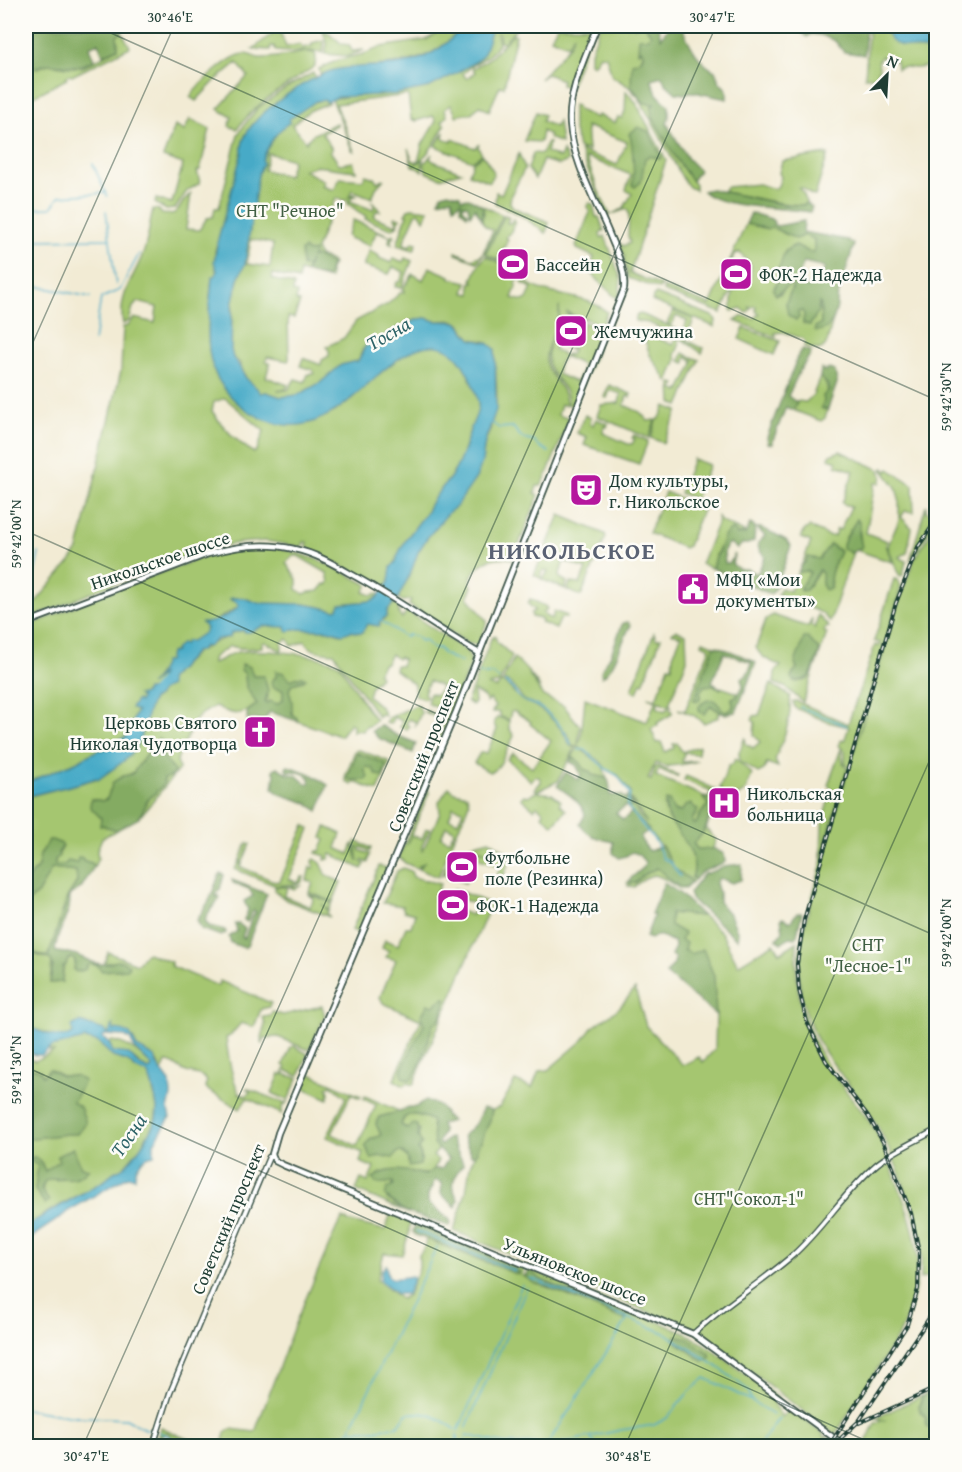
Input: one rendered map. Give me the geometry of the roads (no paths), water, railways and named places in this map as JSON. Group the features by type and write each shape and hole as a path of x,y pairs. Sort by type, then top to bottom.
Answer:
{"main road":[{"name":"Советский проспект","path":"273,1157 278,1133 366,928 479,653 624,289 625,280 620,259 583,171 569,122 571,102 597,26"},
{"name":"Никольское шоссе","path":"26,623 198,557 239,547 263,545 297,549 333,563 479,653"},
{"name":"Ульяновское шоссе","path":"273,1157 283,1165 693,1334 845,1446"}],"street":[{"path":"693,1334 792,1256 878,1163 936,1130"},
{"name":"Советский проспект","path":"153,1446 167,1398 198,1323 269,1157 273,1157"}],"water":[{"path":"463,26 493,26 484,53 478,60 457,73 430,87 396,94 337,97 328,102 316,101 289,119 290,122 273,139 262,160 258,175 245,264 238,279 232,305 231,350 233,358 244,375 260,393 266,392 281,397 298,395 320,383 341,365 358,361 366,345 374,347 389,333 418,319 457,322 471,339 488,343 495,349 496,410 485,441 482,462 476,478 456,507 427,538 418,552 398,598 387,611 387,616 379,622 380,626 367,624 362,633 351,631 343,634 328,630 293,629 289,632 285,627 263,626 250,632 244,632 244,630 231,633 230,637 217,639 208,647 204,646 195,652 169,680 170,686 153,699 138,743 126,759 98,780 96,778 26,797 26,783 98,750 108,749 120,739 125,738 137,711 131,708 141,698 138,695 143,695 147,690 159,686 162,682 159,683 161,675 150,685 159,674 164,662 168,661 170,653 175,652 182,643 184,645 186,641 192,641 205,632 206,628 202,623 222,618 238,607 238,603 230,599 244,598 258,603 304,604 335,610 340,604 371,601 377,598 389,582 391,567 396,562 404,543 455,470 478,405 468,373 453,353 438,346 422,347 389,366 346,403 327,415 300,425 284,425 269,421 240,405 219,382 210,358 208,323 212,277 216,275 217,270 214,262 218,239 242,152 243,140 260,116 287,95 325,73 345,68 411,62 440,48"},
{"path":"883,26 936,26 936,50 897,44 890,39"},
{"path":"79,1022 104,1030 108,1034 113,1025 114,1031 117,1029 130,1034 137,1047 155,1057 157,1065 170,1082 171,1096 168,1109 170,1118 154,1143 154,1155 140,1163 135,1178 128,1176 68,1211 26,1244 26,1229 34,1221 107,1179 125,1166 139,1149 156,1120 157,1105 147,1073 136,1069 127,1061 113,1057 98,1042 85,1039 51,1047 42,1055 26,1051 26,1027 61,1037 73,1034 72,1026","holes":["104,1035 125,1036 152,1066 151,1069 148,1070 139,1065 129,1054 113,1052 109,1043 103,1038"]},
{"path":"386,1265 388,1276 393,1279 412,1276 414,1278 407,1294 397,1294 380,1280 382,1270"}],"waterway":[{"path":"93,164 107,196"},
{"path":"26,209 51,208 60,196 105,193"},
{"path":"106,211 116,285"},
{"path":"26,240 109,239"},
{"path":"94,341 101,298 120,290 139,254"},
{"path":"26,284 90,297"},
{"path":"26,421 32,385"},
{"path":"492,423 499,428 513,427 522,437 534,441 549,452"},
{"path":"26,605 39,553"},
{"path":"381,621 405,637 415,636 421,641 424,640 433,649 439,648 443,654 461,662"},
{"path":"480,673 493,674 499,679"},
{"name":"Тосна","path":"150,695 165,677"},
{"path":"505,682 522,700 541,708 552,717 571,745"},
{"path":"800,707 847,726"},
{"path":"579,750 584,749 606,769 618,776 630,794 627,806 656,842 663,858 671,863 680,876"},
{"path":"416,1231 515,1271"},
{"path":"351,1428 437,1247"},
{"path":"530,1278 665,1333 718,1367 748,1390 751,1400"},
{"path":"308,1446 331,1443 350,1430 375,1430 398,1426 407,1414 415,1413 434,1416 458,1431 522,1285"},
{"path":"466,1428 527,1288"},
{"path":"549,1442 627,1320"},
{"path":"466,1435 505,1444 562,1443 654,1425 667,1418 687,1394 705,1378 752,1401 773,1415"},
{"path":"26,1409 68,1416 126,1419 145,1429 152,1430"},
{"path":"759,1446 779,1418"},
{"path":"159,1432 180,1442 201,1446"},
{"path":"457,1435 457,1446"},
{"path":"591,1438 598,1446"},
{"path":"465,1439 465,1446"}],"railway":[{"path":"829,1446 907,1325 918,1289 919,1252 911,1213 883,1142 868,1116 826,1061 807,1022 799,990 797,964 804,920 896,603 918,547 936,521"},
{"path":"841,1438 859,1421 936,1308"},
{"path":"859,1423 936,1388"}],"place":[{"name":"Бассейн","path":"513,264"},
{"name":"ФОК-2 Надежда","path":"736,274"},
{"name":"Жемчужина","path":"571,331"},
{"name":"Дом культуры, г. Никольское","path":"586,490"},
{"name":"МФЦ «Мои документы»","path":"693,589"},
{"name":"Церковь Святого Николая Чудотворца","path":"260,732"},
{"name":"Никольская больница","path":"724,803"},
{"name":"Футбольне поле (Резинка)","path":"462,867"},
{"name":"ФОК-1 Надежда","path":"453,905"}],"district":[{"name":"НИКОЛЬСКОЕ","path":"572,550"}],"park label":[{"name":"СНТ \"Речное\"","path":"290,210"},
{"name":"СНТ \"Лесное-1\"","path":"868,954"},
{"name":"СНТ\"Сокол-1\"","path":"749,1198"}]}
